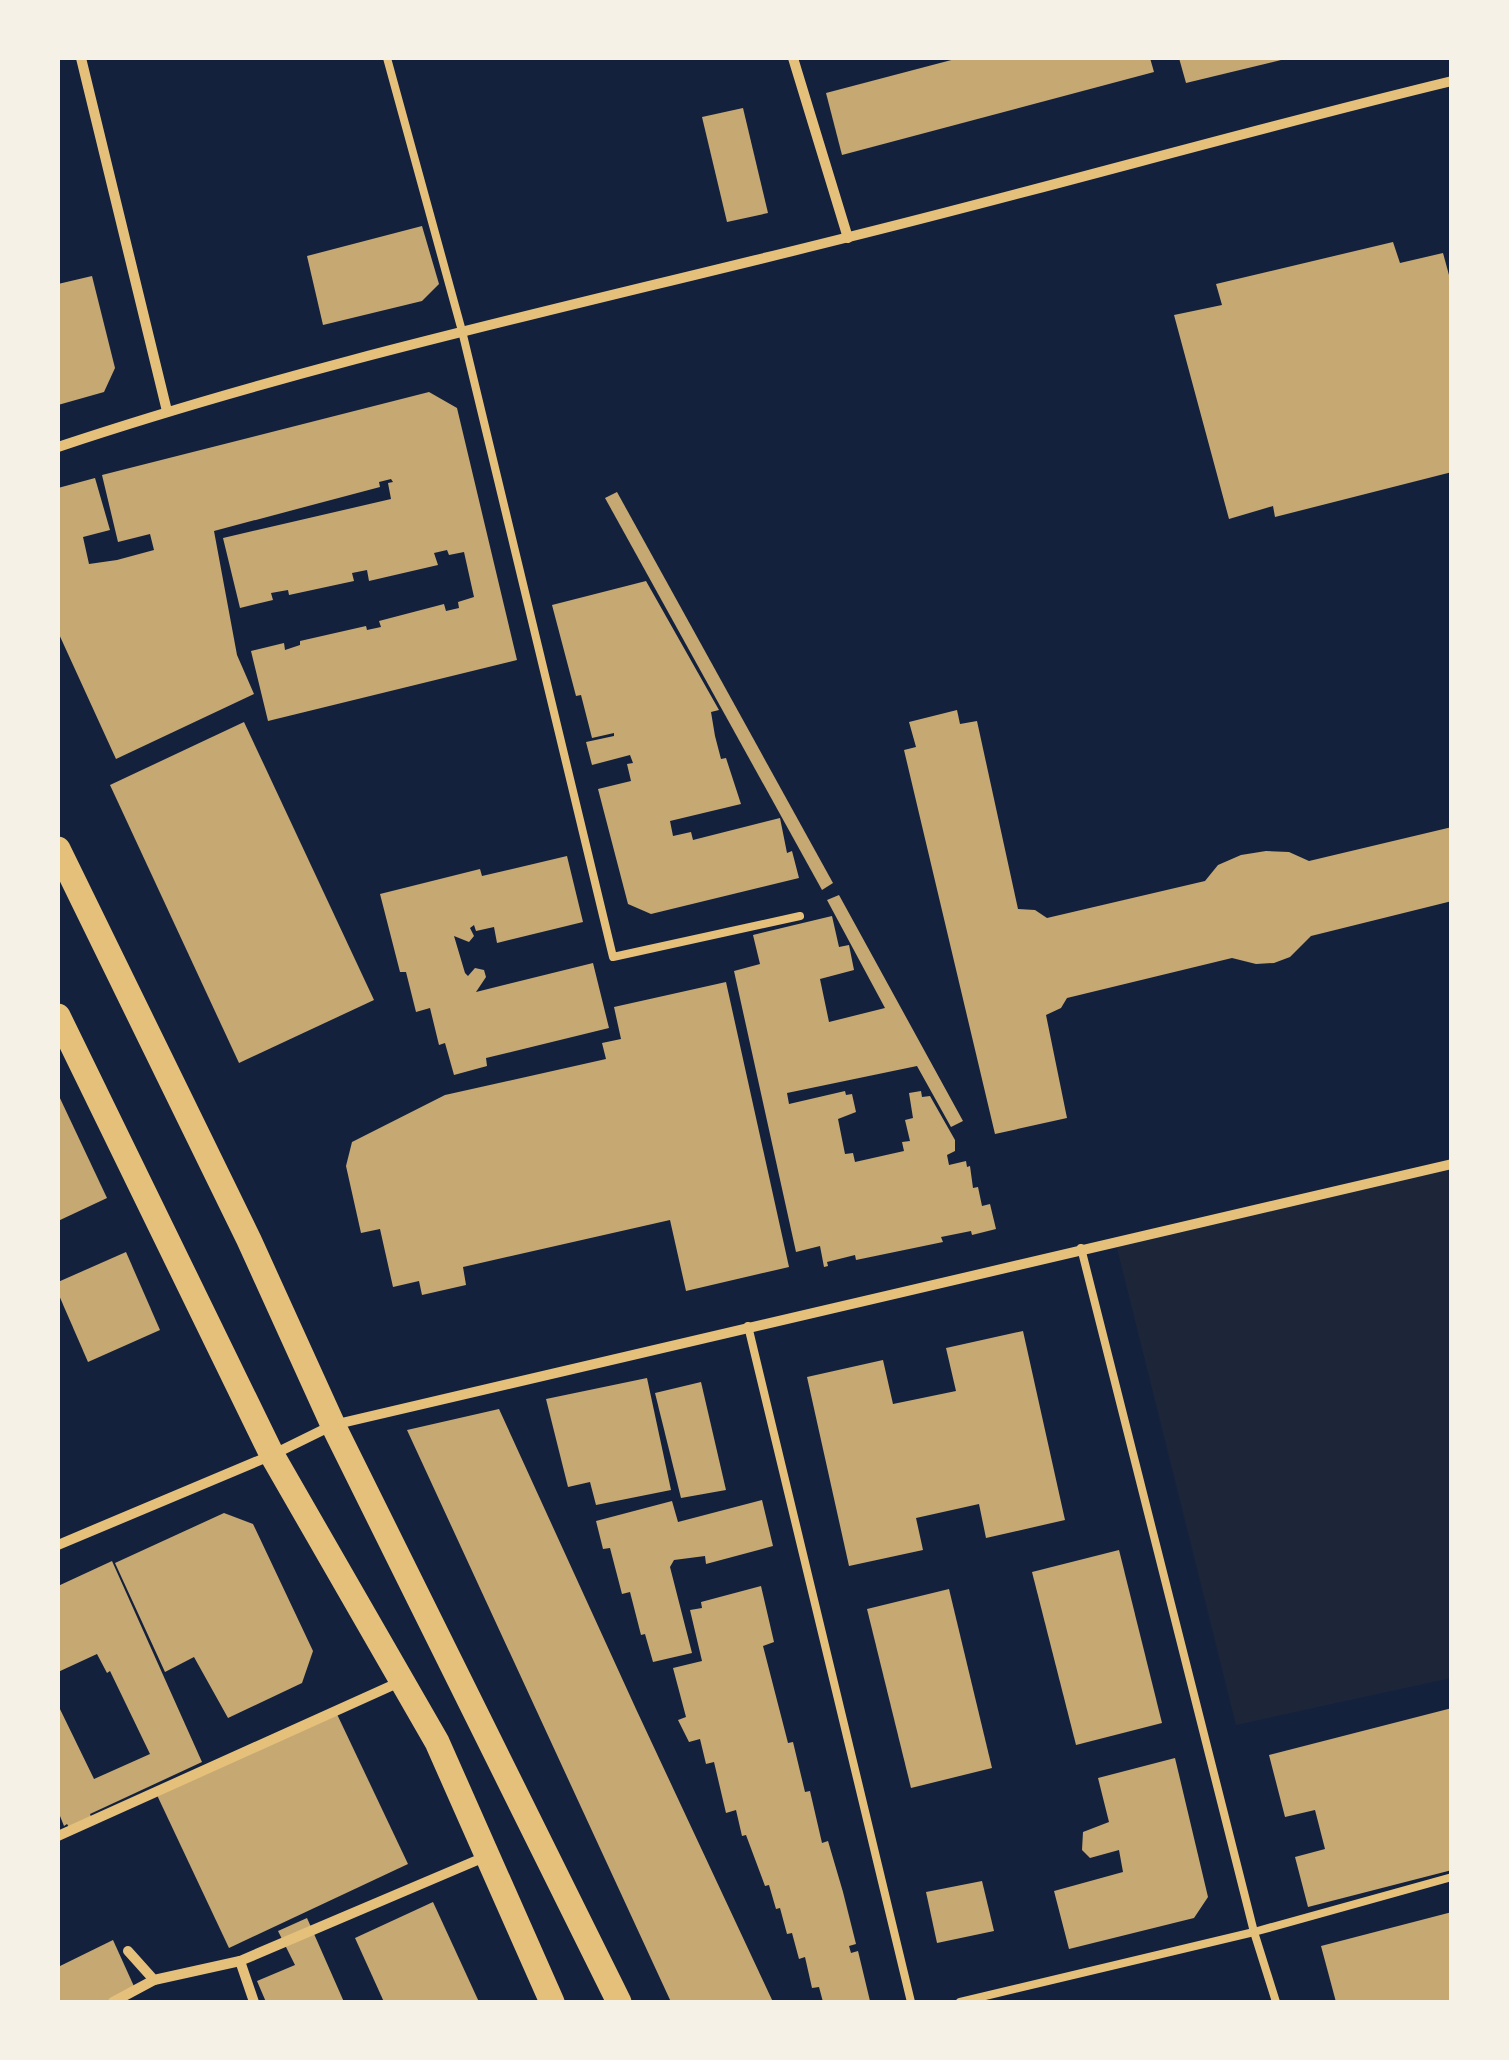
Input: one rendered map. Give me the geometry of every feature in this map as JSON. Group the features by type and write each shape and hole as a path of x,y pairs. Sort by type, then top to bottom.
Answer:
{"main road":[{"path":"58,849 249,1240 333,1425 619,2002"},
{"path":"58,1016 272,1455 437,1742 552,2002"}],"street":[{"path":"82,58 166,411"},
{"path":"793,58 848,238"},
{"path":"58,447 166,411 462,331 848,238 1451,84"},
{"path":"58,1545 272,1455 333,1425 1452,1164"},
{"path":"58,1836 402,1681"},
{"path":"113,2002 154,1980 240,1961 488,1856"},
{"path":"128,1951 154,1980"},
{"path":"240,1961 254,2002"}],"lane":[{"path":"387,58 462,331 613,957 800,916"},
{"path":"1081,1248 1254,1932 1276,2002"},
{"path":"748,1326 912,2002"},
{"path":"960,2002 1254,1932 1452,1877"}],"shaded area":[{"path":"1451,1164 1451,1678 1236,1725 1115,1240"}],"building":[{"path":"959,58 1150,58 1154,72 842,155 826,93"},
{"path":"1179,58 1285,58 1285,59 1186,83"},
{"path":"743,108 768,213 727,222 702,117"},
{"path":"422,226 439,284 422,301 323,325 307,256"},
{"path":"1393,242 1400,263 1443,253 1452,286 1452,472 1275,517 1273,506 1229,519 1174,315 1222,305 1216,284"},
{"path":"92,276 115,368 104,392 58,405 58,284"},
{"path":"429,392 457,408 517,660 268,721 251,651 284,643 285,650 300,645 300,641 366,626 367,630 381,627 379,621 444,604 446,611 459,608 458,602 474,597 464,552 449,555 447,550 434,553 438,565 369,581 367,570 352,573 354,581 289,595 288,590 271,593 273,600 240,608 223,538 391,499 391,479 379,482 380,487 214,531 237,655 254,694 116,759 58,632 58,488 95,478 110,530 83,537 89,564 117,560 154,550 150,534 118,542 102,475"},
{"path":"617,492 833,883 822,890 605,498"},
{"path":"646,581 719,710 711,712 715,736 741,804 670,821 673,836 691,832 693,840 780,818 787,853 792,851 799,878 651,914 628,904 598,789 631,781 627,764 633,763 630,755 592,765 586,742 614,733 592,738 581,695 576,696 552,605"},
{"path":"957,710 960,724 977,721 1018,909 1035,910 1047,918 1205,881 1218,865 1241,855 1289,852 1309,861 1452,827 1452,901 1311,936 1290,957 1274,963 1256,964 1232,958 1067,998 1061,1008 1046,1015 1067,1118 995,1134 904,750 916,747 909,722"},
{"path":"244,722 374,1000 239,1063 110,785"},
{"path":"567,856 583,922 497,943 494,927 476,931 474,925 470,928 474,936 469,942 454,936 465,973 468,976 475,968 484,970 486,977 476,992 593,963 609,1028 486,1058 487,1066 454,1075 445,1043 439,1045 430,1008 416,1012 406,972 400,972 380,894 480,869 482,876"},
{"path":"839,895 963,1121 951,1127 917,1066 787,1093 789,1104 845,1091 846,1095 852,1094 856,1112 838,1119 845,1154 853,1153 855,1162 904,1151 902,1142 910,1141 905,1120 913,1118 909,1093 921,1091 922,1097 930,1096 955,1140 955,1151 947,1155 949,1165 966,1161 970,1166 973,1188 978,1187 982,1206 990,1204 996,1229 941,1237 943,1242 856,1260 855,1255 827,1262 824,1267 820,1246 796,1252 734,971 760,964 753,935 832,916 839,947 849,945 854,970 820,979 829,1022 885,1008 827,900"},
{"path":"726,982 789,1267 686,1291 670,1220 463,1267 466,1285 422,1295 419,1281 393,1287 380,1229 361,1233 346,1166 352,1142 445,1095 606,1059 602,1043 621,1039 614,1007"},
{"path":"58,1094 107,1198 58,1221"},
{"path":"126,1252 160,1330 88,1362 58,1293 58,1282"},
{"path":"1023,1331 1065,1520 986,1538 979,1504 916,1518 923,1550 849,1566 807,1377 883,1360 893,1404 956,1391 946,1348"},
{"path":"647,1378 671,1490 596,1505 590,1482 568,1487 546,1399"},
{"path":"701,1382 726,1490 681,1498 655,1393"},
{"path":"499,1409 773,2002 671,2002 407,1430"},
{"path":"762,1500 773,1546 706,1564 705,1556 674,1560 670,1567 692,1653 653,1662 630,1592 622,1594 610,1548 603,1549 596,1521 672,1501 678,1522"},
{"path":"224,1513 253,1524 313,1651 302,1683 228,1718 194,1657 165,1672 115,1563"},
{"path":"1119,1550 1162,1723 1076,1745 1032,1572"},
{"path":"112,1561 202,1762 90,1814 92,1820 71,1830 67,1824 64,1826 58,1811 58,1705 94,1779 150,1754 110,1671 107,1673 97,1654 58,1672 58,1586"},
{"path":"761,1586 774,1642 763,1646 788,1743 793,1742 805,1792 810,1791 822,1843 828,1841 856,1944 849,1946 851,1953 858,1951 870,2001 823,2002 819,1987 812,1988 805,1957 799,1959 792,1933 787,1934 780,1908 776,1909 769,1885 765,1886 746,1835 742,1836 736,1810 726,1813 714,1762 706,1764 700,1739 689,1742 678,1720 686,1717 673,1668 702,1661 690,1610 702,1608 701,1602"},
{"path":"949,1589 992,1768 911,1788 867,1609"},
{"path":"1452,1708 1452,1870 1308,1907 1295,1857 1325,1849 1315,1810 1285,1817 1269,1755"},
{"path":"335,1710 408,1864 229,1948 156,1793"},
{"path":"1175,1758 1208,1897 1194,1918 1069,1949 1054,1891 1123,1872 1119,1850 1090,1858 1082,1850 1083,1832 1109,1822 1098,1778"},
{"path":"982,1881 994,1931 937,1943 926,1892"},
{"path":"433,1902 479,2002 384,2002 355,1938"},
{"path":"1452,1912 1452,2002 1336,2002 1321,1946"},
{"path":"307,1918 344,2002 266,2002 257,1981 295,1965 278,1931"},
{"path":"113,1940 137,1993 117,2002 58,2002 58,1967"}]}
